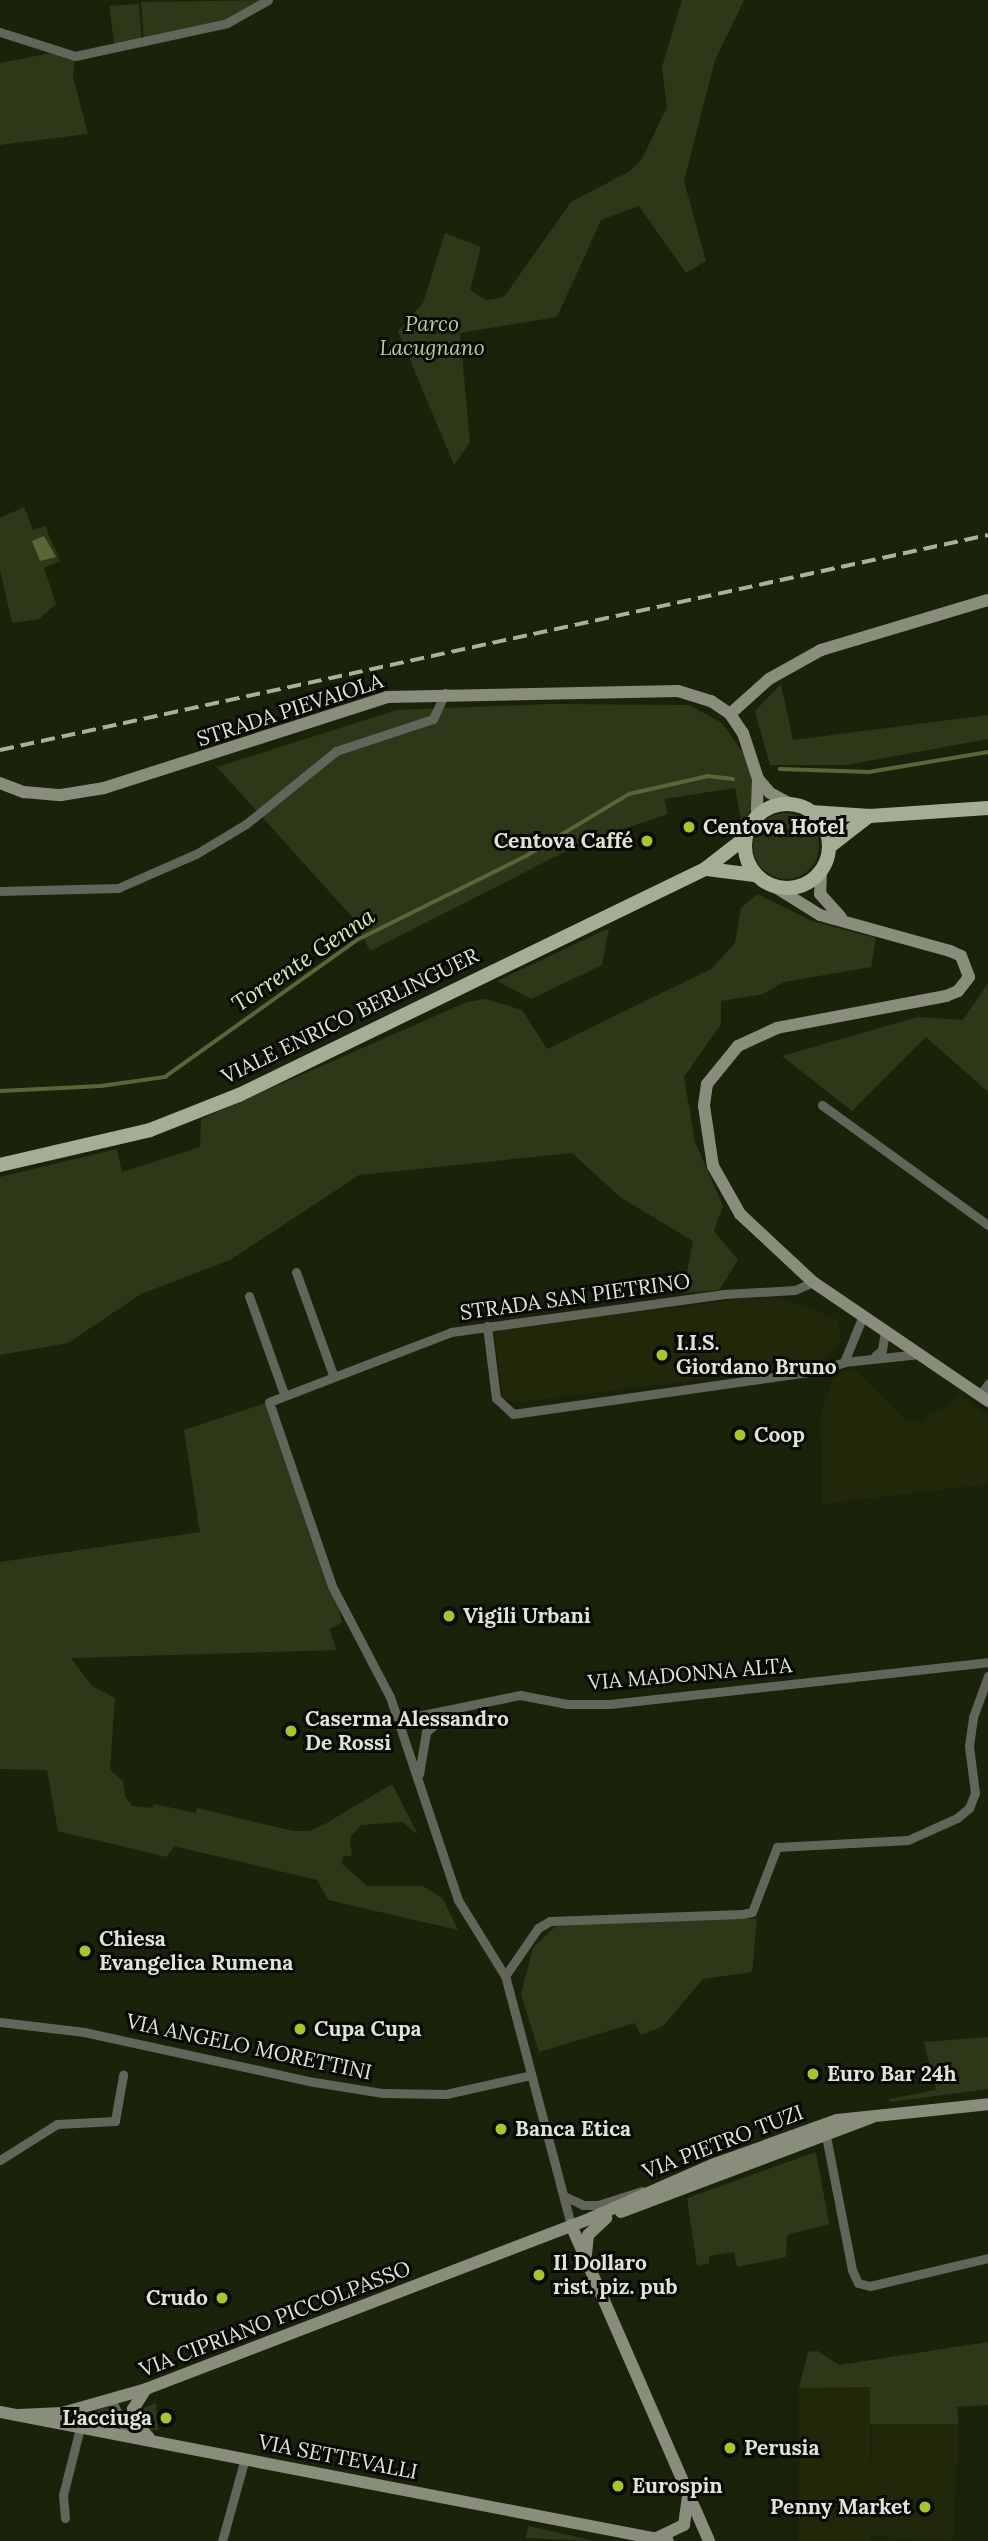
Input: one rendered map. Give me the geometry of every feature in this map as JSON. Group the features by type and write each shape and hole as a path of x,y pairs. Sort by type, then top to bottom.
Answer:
{"main road":[{"path":"730,714 738,702 769,679 821,650 988,600"},
{"name":"STRADA PIEVAIOLA","path":"0,783 24,792 61,794 104,788 357,704 387,697 446,692 678,691 698,694 730,714 743,733 758,779"},
{"path":"758,779 770,793 811,812 870,816 988,808"},
{"path":"758,779 757,816 745,838 747,861 755,874 820,915 844,919 961,956 969,977 958,992 946,996 759,1034 719,1064 707,1084 706,1137 725,1193 765,1241 813,1282 862,1318 985,1393"},
{"path":"757,816 778,805 791,804"},
{"path":"811,812 826,831 829,847 821,870 820,894 844,919"},
{"path":"829,847 870,816"},
{"name":"VIALE ENRICO BERLINGUER","path":"0,1165 149,1130 239,1095 705,869 745,838"},
{"path":"705,869 755,874"},
{"path":"775,887 801,886 821,870"},
{"name":"VIA PIETRO TUZI","path":"571,2225 648,2191 837,2120 953,2104 988,2104"},
{"name":"VIA PIETRO TUZI","path":"591,2218 606,2218 872,2117"},
{"path":"586,2261 587,2235 606,2218"},
{"path":"571,2225 709,2541"},
{"name":"VIA CIPRIANO PICCOLPASSO","path":"19,2415 76,2409 146,2389 571,2225"},
{"path":"540,2238 566,2239 586,2261"},
{"path":"146,2389 133,2409 133,2420 150,2439"},
{"name":"VIA SETTEVALLI","path":"0,2412 662,2540"},
{"path":"662,2540 684,2525 688,2493"}],"street":[{"path":"0,32 75,56 226,23 268,0"},
{"path":"0,891 118,888 196,854 246,824 336,751 433,719 446,692"},
{"path":"822,1105 988,1225"},
{"path":"296,1272 333,1374"},
{"name":"STRADA SAN PIETRINO","path":"398,1720 332,1586 269,1402 333,1374 451,1332 723,1294 795,1290 813,1282"},
{"path":"250,1296 284,1394"},
{"path":"844,1362 862,1318"},
{"path":"488,1326 496,1398 513,1414 817,1371 875,1356 920,1354"},
{"path":"875,1356 882,1350 885,1332"},
{"name":"VIA MADONNA ALTA","path":"398,1720 520,1695 567,1704 610,1704 988,1662"},
{"path":"505,1976 538,1928 550,1921 752,1912 758,1901 768,1860 777,1847 908,1840 957,1818 969,1808 975,1793 969,1746 973,1717 988,1676"},
{"path":"420,1783 426,1732 457,1708"},
{"path":"398,1720 458,1900 505,1976 571,2225"},
{"name":"VIA ANGELO MORETTINI","path":"0,2022 85,2032 314,2082 383,2093 446,2094 531,2075"},
{"path":"0,2160 57,2124 115,2121 123,2075"},
{"path":"826,2136 852,2270 858,2283 870,2286 988,2258"},
{"path":"564,2196 583,2206 648,2191"},
{"path":"111,2399 128,2435"},
{"path":"65,2518 63,2495 76,2427 76,2409"},
{"path":"222,2541 245,2458"}],"shaded area":[{"path":"44,536 56,557 40,561 32,541"},
{"name":"I.I.S. Giordano Bruno","path":"764,1296 785,1299 839,1320 840,1346 815,1365 513,1403 502,1396 495,1336 501,1330"},
{"path":"854,1368 908,1423 922,1422 959,1395 988,1415 988,1484 823,1504 820,1419 832,1380"},
{"path":"799,2387 870,2387 870,2541 799,2541"},
{"path":"873,2419 959,2424 953,2541 867,2536"}],"green space":[{"path":"268,0 250,13 144,42 141,2"},
{"name":"Parco Lacugnano","path":"682,0 744,0 715,60 684,181 706,261 686,273 639,206 601,220 557,317 460,333 470,442 454,465 398,331 423,303 445,233 481,247 470,290 486,300 504,297 571,202 630,171 642,159 667,107 662,67"},
{"path":"139,4 142,43 115,49 109,6"},
{"path":"61,51 75,56 73,77 88,134 0,145 0,63"},
{"path":"24,507 33,530 45,526 60,561 44,568 56,604 39,619 12,623 0,570 0,518"},
{"path":"781,684 793,740 988,715 988,739 846,765 770,765 755,711"},
{"path":"550,704 689,705 722,723 743,753 756,786 753,806 742,824 735,788 664,799 668,814 582,843 370,951 354,919 217,767 397,710"},
{"path":"786,813 799,815 809,823 817,833 817,859 809,869 799,877 786,879 773,877 763,869 755,859 753,846 755,833 763,823 773,815"},
{"path":"757,894 812,921 876,938 871,967 784,982 763,994 721,1001 721,1024 684,1077 695,1142 723,1206 714,1231 738,1260 719,1290 683,1293 693,1241 620,1197 572,1153 359,1175 230,1260 141,1294 68,1343 0,1355 0,1177 117,1149 122,1172 200,1147 201,1119 467,1002 486,999 522,1010 547,1049 711,969 735,943 741,908"},
{"path":"609,928 602,965 531,999 497,981"},
{"path":"988,983 988,1092 926,1037 852,1111 782,1056 918,1017 963,1020"},
{"path":"269,1402 337,1597 342,1623 329,1629 337,1650 71,1658 92,1686 115,1698 110,1770 123,1781 125,1796 132,1806 152,1808 154,1804 196,1813 197,1808 293,1831 310,1831 325,1824 392,1784 418,1835 403,1822 361,1825 350,1838 352,1856 344,1856 341,1863 367,1886 423,1886 443,1899 458,1930 328,1900 317,1880 174,1846 167,1857 58,1831 47,1770 0,1769 0,1562 200,1532 184,1430"},
{"path":"574,1919 757,1919 752,1972 703,1979 663,2026 641,2035 635,2023 539,2052 521,1994 533,1948 560,1922"},
{"path":"988,2037 988,2089 890,2102 889,2099 936,2090 924,2042"},
{"path":"816,2152 829,2224 787,2235 786,2257 737,2267 734,2252 709,2256 709,2263 697,2266 687,2198"},
{"path":"988,2342 988,2405 957,2407 959,2424 870,2424 870,2387 799,2388 808,2352 818,2351 839,2365"},
{"path":"156,2403 158,2430 150,2430 145,2427 144,2408"},
{"path":"108,2406 120,2430 77,2423 78,2416"},
{"path":"529,2526 594,2541 525,2538"}],"waterway":[{"name":"Torrente Genna","path":"780,769 869,772 988,752"},
{"name":"Torrente Genna","path":"0,1091 101,1086 165,1077 357,940 526,856 629,794 708,776 733,779"}],"railway":[{"path":"0,750 988,535"}],"place":[{"name":"Centova Hotel","path":"689,827"},
{"name":"Centova Caffé","path":"647,841"},
{"name":"I.I.S. Giordano Bruno","path":"662,1355"},
{"name":"Coop","path":"740,1435"},
{"name":"Vigili Urbani","path":"449,1616"},
{"name":"Caserma Alessandro De Rossi","path":"291,1731"},
{"name":"Chiesa Evangelica Rumena","path":"85,1951"},
{"name":"Cupa Cupa","path":"300,2029"},
{"name":"Euro Bar 24h","path":"813,2074"},
{"name":"Banca Etica","path":"501,2129"},
{"name":"Il Dollaro rist. piz. pub","path":"539,2275"},
{"name":"Crudo","path":"222,2298"},
{"name":"L'acciuga","path":"166,2418"},
{"name":"Perusia","path":"730,2448"},
{"name":"Eurospin","path":"618,2486"},
{"name":"Penny Market","path":"925,2507"}]}
